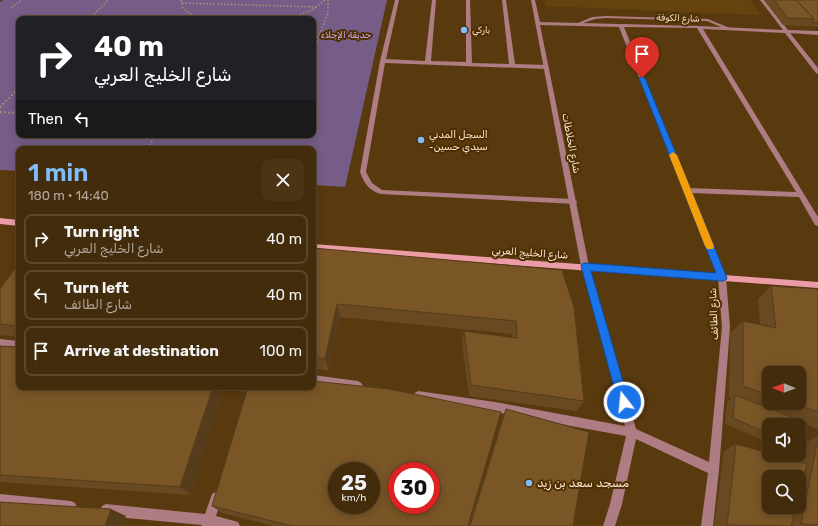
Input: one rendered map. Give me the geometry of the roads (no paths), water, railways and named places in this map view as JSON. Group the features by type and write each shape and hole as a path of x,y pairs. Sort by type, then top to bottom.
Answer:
{"main road":[{"path":"0,222 16,223"},
{"name":"شارع الخليج العربي","path":"316,247 585,266 818,285"}],"street":[{"path":"397,0 383,61 363,172 369,186 381,192 573,202"},
{"path":"428,63 434,0"},
{"path":"468,0 469,64"},
{"path":"504,0 512,66"},
{"name":"شارع الخلاطات","path":"533,0 585,266 632,432"},
{"path":"762,0 818,72"},
{"path":"580,23 594,18 606,17 708,20 730,28"},
{"name":"شارع الكوفة","path":"537,23 730,28 818,33"},
{"name":"شارع الطائف","path":"620,25 722,278 726,327 714,470 707,526"},
{"path":"699,27 818,223"},
{"path":"383,61 546,67"},
{"path":"687,190 801,195"},
{"path":"0,343 16,345"},
{"path":"316,379 365,387"},
{"path":"411,394 495,407 632,432 714,470"},
{"path":"609,526 616,504 632,432"},
{"path":"208,523 219,490"},
{"path":"0,500 234,526"}],"place":[{"name":"باركي","path":"464,30"},
{"name":"السجل المدني -سيدي حسين","path":"421,140"},
{"name":"مسجد سعد بن زيد","path":"529,483"}],"park label":[{"name":"حديقة الإجلاء","path":"346,35"}]}
